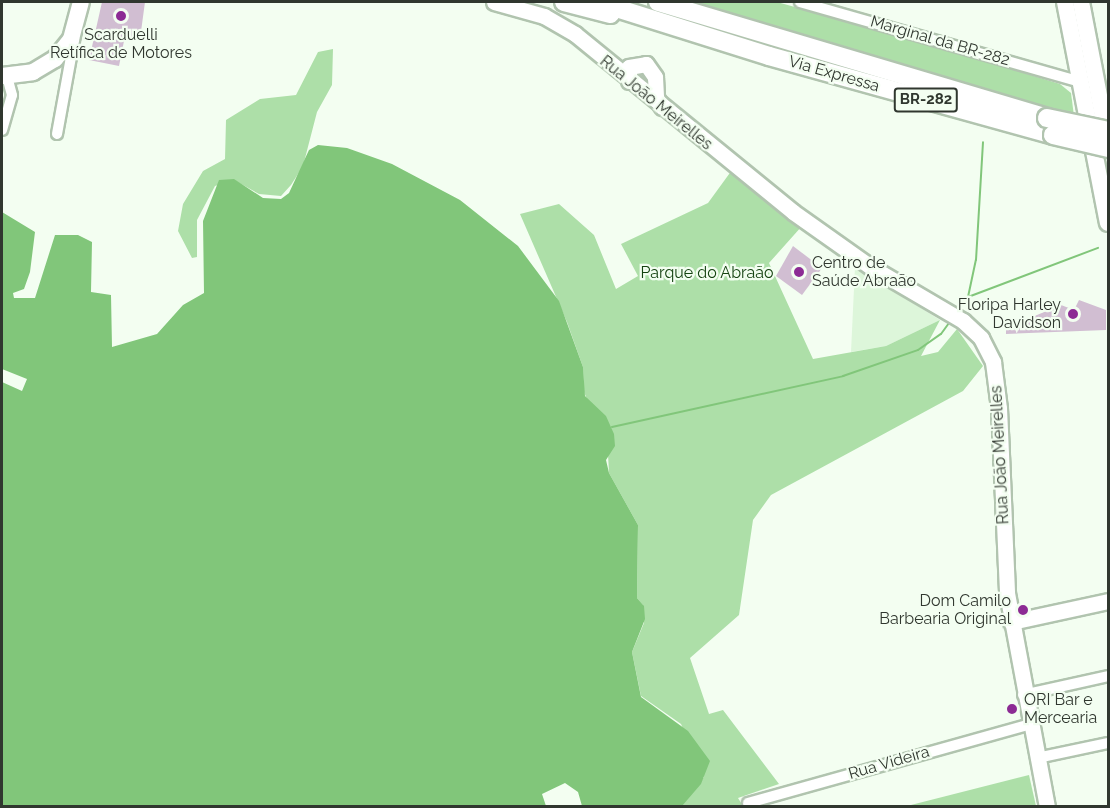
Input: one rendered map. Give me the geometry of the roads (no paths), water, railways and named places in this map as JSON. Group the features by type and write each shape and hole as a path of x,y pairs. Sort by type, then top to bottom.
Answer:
{"highway":[{"path":"564,2 679,28"},
{"name":"Via Expressa","path":"597,2 679,28 1050,127 1108,131"},
{"name":"Via Expressa","path":"658,2 1108,146"}],"main road":[{"path":"4,76 38,69 67,56 81,2"},
{"name":"Rua João Meirelles","path":"494,2 554,21 828,238 963,321 981,338 993,362 1011,622 1023,695 1047,807"},
{"path":"1065,2 1108,224"},
{"path":"1081,2 1097,87 1105,107 1108,146"},
{"path":"629,81 629,67 646,64 655,77 656,98 663,109"},
{"path":"1080,82 1097,87"},
{"path":"1011,622 1108,601"}],"street":[{"name":"Marginal da BR-282","path":"800,2 1080,82"},
{"path":"57,135 67,56"},
{"path":"2,130 12,95 4,76"},
{"path":"1023,695 1108,676"},
{"name":"Rua Videira","path":"748,803 1030,724"},
{"path":"1037,758 1108,743"}],"waterway":[{"path":"968,297 976,260 983,142"},
{"path":"958,310 968,297 1098,248"},
{"path":"612,427 843,376 918,350 941,334 951,320"}],"place":[{"name":"Scarduelli Retífica de Motores","path":"121,16"},
{"name":"Centro de Saúde Abraão","path":"799,272"},
{"name":"Floripa Harley Davidson","path":"1073,314"},
{"name":"Dom Camilo Barbearia Original","path":"1023,610"},
{"name":"ORI Bar e Mercearia","path":"1012,709"}],"park label":[{"name":"Parque do Abraão","path":"707,273"}]}
